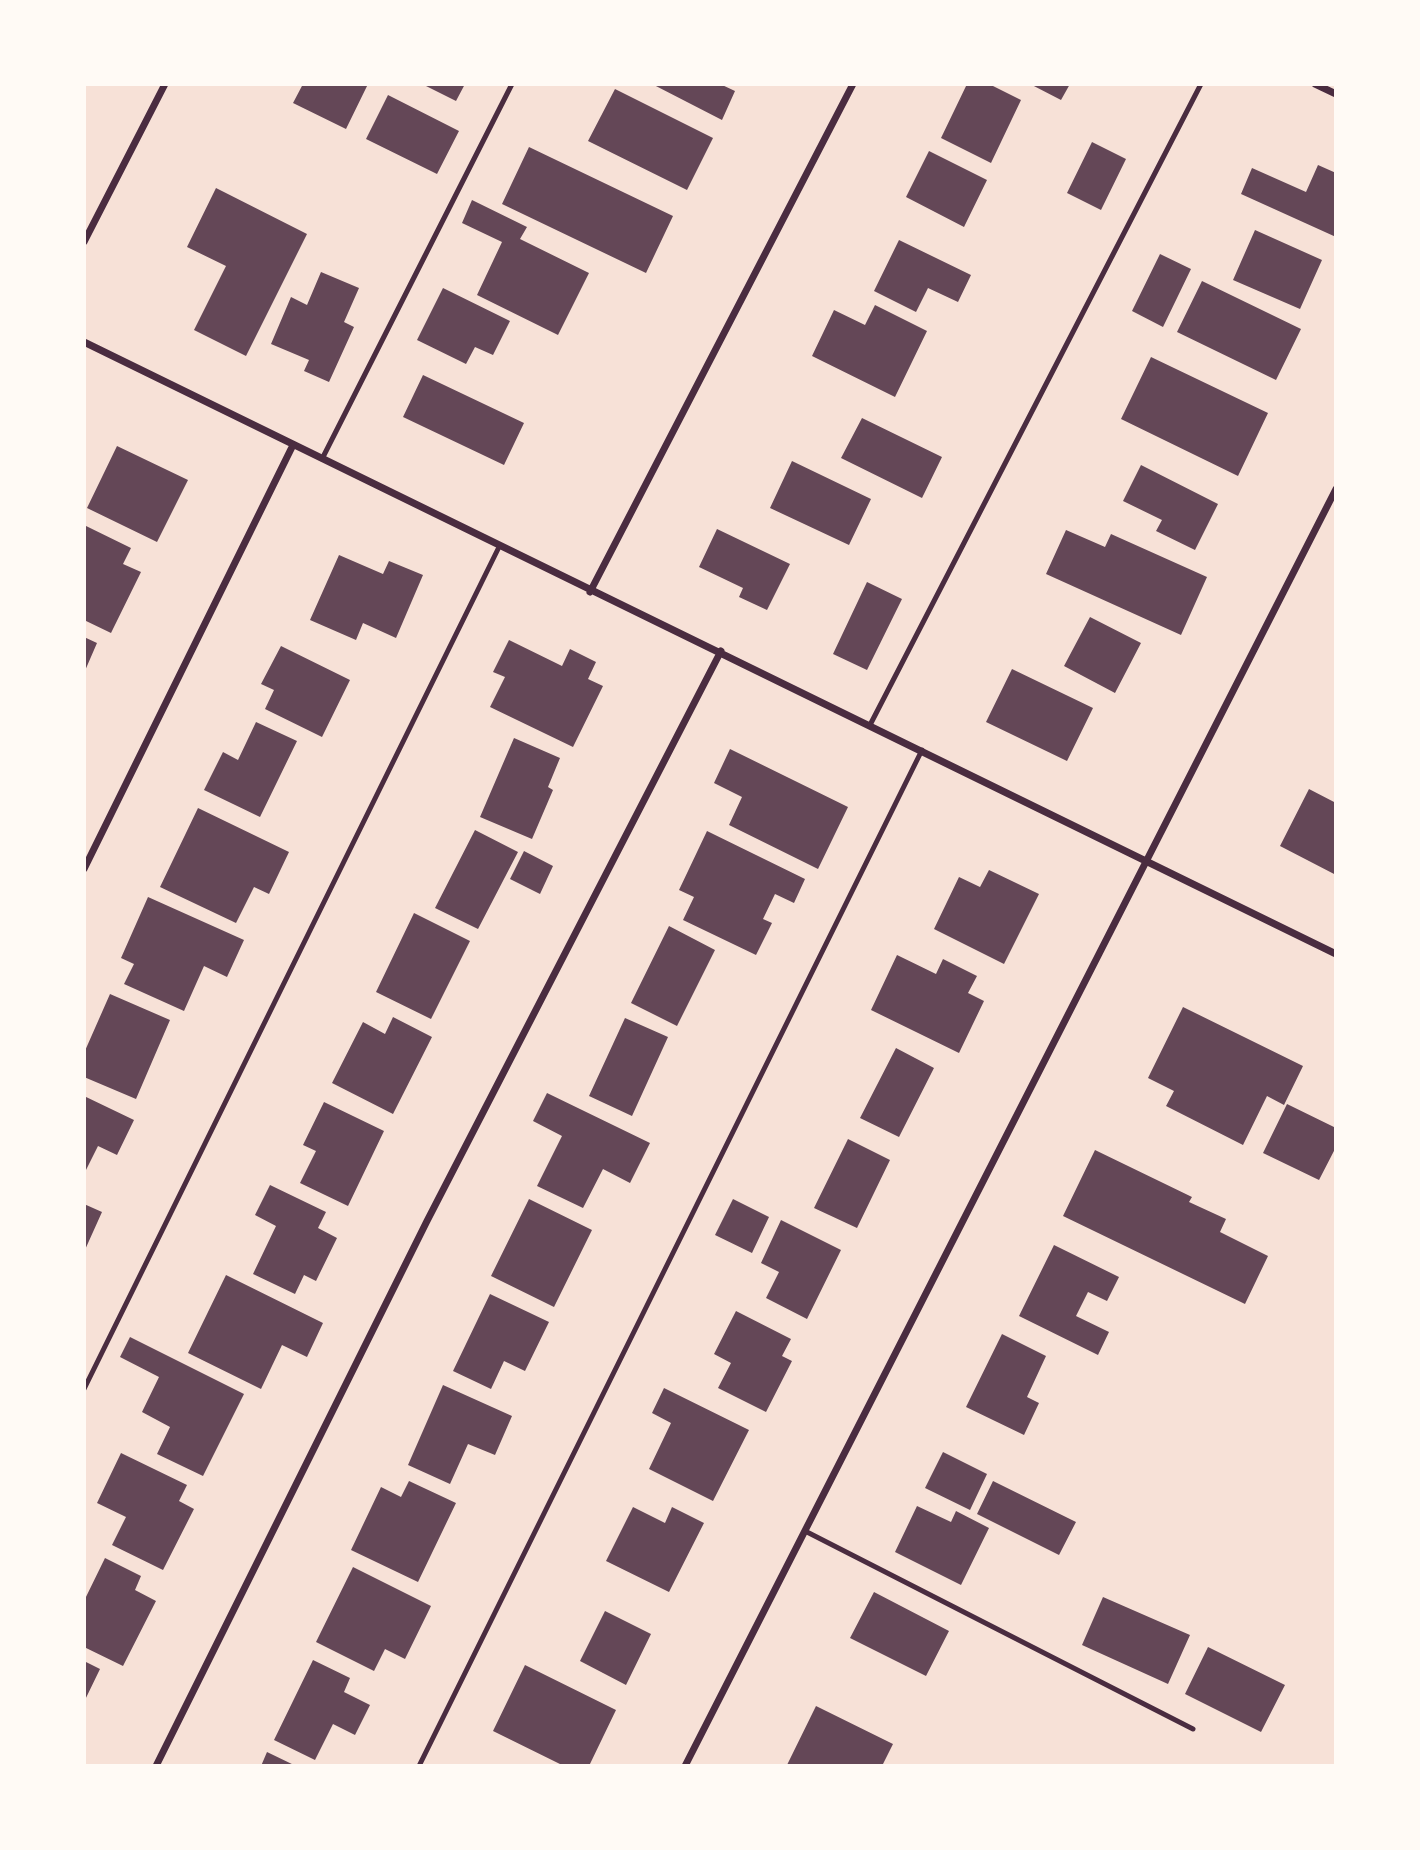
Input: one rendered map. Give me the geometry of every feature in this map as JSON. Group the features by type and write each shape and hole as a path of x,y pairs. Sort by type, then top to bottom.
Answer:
{"street":[{"path":"84,242 165,84"},
{"path":"590,592 853,84"},
{"path":"1315,84 1336,94"},
{"path":"84,342 590,592 721,651 1336,954"},
{"path":"84,869 293,445"},
{"path":"685,1766 1149,862 1336,489"},
{"path":"156,1766 428,1221 721,651"}],"lane":[{"path":"322,459 512,84"},
{"path":"870,725 1201,84"},
{"path":"84,1389 499,547"},
{"path":"419,1766 922,750"},
{"path":"805,1531 1193,1729"}],"building":[{"path":"303,84 368,84 346,129 293,103"},
{"path":"422,84 465,84 456,101"},
{"path":"652,84 720,84 735,91 722,120"},
{"path":"967,84 989,84 1021,100 991,163 941,138"},
{"path":"1030,84 1070,84 1061,100"},
{"path":"615,89 713,138 687,190 588,141"},
{"path":"388,95 459,131 437,174 366,139"},
{"path":"1092,142 1126,159 1101,210 1067,193"},
{"path":"529,147 673,216 646,273 502,204"},
{"path":"929,151 987,180 964,227 906,197"},
{"path":"1318,165 1336,173 1336,237 1241,194 1252,168 1306,192"},
{"path":"216,188 307,234 246,356 194,330 226,266 187,247"},
{"path":"472,200 527,227 520,239 589,273 558,335 477,295 502,242 462,223"},
{"path":"1255,230 1322,260 1300,309 1233,280"},
{"path":"899,240 971,275 958,302 928,288 916,312 874,291"},
{"path":"1160,254 1191,269 1163,327 1132,311"},
{"path":"321,272 359,288 344,322 354,327 329,382 304,371 309,360 271,344 291,297 307,305"},
{"path":"1202,281 1301,329 1276,380 1177,332"},
{"path":"443,288 510,321 493,355 475,347 466,364 417,340"},
{"path":"875,305 927,331 895,397 812,356 834,310 865,325"},
{"path":"1151,357 1268,413 1238,476 1121,419"},
{"path":"423,375 524,423 504,465 403,417"},
{"path":"862,418 942,457 922,498 841,458"},
{"path":"117,446 188,480 157,542 87,508"},
{"path":"792,461 871,499 849,545 770,508"},
{"path":"1141,465 1218,504 1195,550 1156,531 1162,520 1123,501"},
{"path":"84,525 131,548 123,564 141,572 111,633 84,620"},
{"path":"717,529 790,564 767,610 739,597 743,588 699,567"},
{"path":"1066,530 1105,547 1111,534 1207,577 1181,635 1046,574"},
{"path":"339,555 383,574 389,561 423,575 396,638 363,623 356,640 310,620"},
{"path":"867,582 902,599 867,670 833,654"},
{"path":"1090,617 1141,643 1115,693 1064,666"},
{"path":"84,637 97,643 84,673"},
{"path":"509,640 562,666 570,649 596,662 588,679 603,686 573,747 490,707 505,677 493,672"},
{"path":"281,646 350,680 322,737 265,709 274,690 261,684"},
{"path":"1012,669 1093,708 1067,761 986,722"},
{"path":"256,722 297,741 260,817 204,790 223,752 238,760"},
{"path":"514,738 560,758 548,787 553,790 532,839 480,817"},
{"path":"730,749 848,807 818,869 729,825 742,797 714,783"},
{"path":"1309,789 1336,803 1336,875 1280,846"},
{"path":"198,808 289,852 269,894 254,887 236,923 160,887"},
{"path":"475,830 518,852 478,929 435,908"},
{"path":"707,831 805,879 794,903 775,894 763,919 772,923 756,955 683,920 694,897 679,890"},
{"path":"524,851 553,866 540,894 510,879"},
{"path":"989,870 1039,894 1004,964 934,929 959,877 980,887"},
{"path":"148,897 244,940 227,977 204,966 184,1011 124,984 134,964 121,958"},
{"path":"414,913 470,941 431,1019 376,992"},
{"path":"669,926 715,950 677,1026 631,1003"},
{"path":"897,955 936,974 943,959 977,976 968,993 984,1001 959,1053 871,1010"},
{"path":"110,994 170,1020 136,1099 84,1077 84,1053"},
{"path":"1183,1007 1303,1066 1284,1105 1267,1096 1243,1145 1166,1106 1174,1091 1148,1078"},
{"path":"393,1017 432,1037 393,1114 332,1083 363,1022 385,1034"},
{"path":"625,1018 668,1037 632,1116 589,1096"},
{"path":"896,1048 934,1068 899,1137 860,1118"},
{"path":"547,1093 650,1143 630,1183 603,1169 583,1208 537,1186 562,1136 533,1121"},
{"path":"84,1096 134,1120 117,1155 98,1146 84,1174"},
{"path":"324,1102 384,1131 348,1206 300,1183 316,1151 303,1145"},
{"path":"1287,1104 1336,1128 1336,1147 1319,1180 1263,1153"},
{"path":"848,1139 890,1160 857,1228 814,1208"},
{"path":"1095,1150 1192,1197 1189,1202 1226,1219 1220,1232 1268,1256 1245,1304 1063,1216"},
{"path":"270,1185 326,1212 318,1228 337,1238 316,1281 304,1275 295,1294 253,1274 276,1226 255,1215"},
{"path":"529,1199 592,1230 554,1307 491,1276"},
{"path":"733,1199 769,1217 752,1253 715,1235"},
{"path":"84,1204 102,1212 84,1252"},
{"path":"781,1220 841,1250 807,1319 766,1298 779,1272 761,1263"},
{"path":"1054,1245 1119,1277 1107,1301 1088,1292 1076,1316 1109,1332 1098,1355 1019,1316"},
{"path":"226,1275 323,1323 307,1357 282,1345 261,1389 188,1353"},
{"path":"490,1294 549,1322 525,1371 504,1361 491,1389 453,1371"},
{"path":"736,1311 791,1339 782,1356 792,1361 766,1412 718,1388 731,1363 714,1354"},
{"path":"1002,1334 1046,1356 1027,1397 1039,1403 1024,1435 966,1407"},
{"path":"130,1337 244,1394 203,1476 157,1454 170,1427 142,1412 159,1377 120,1357"},
{"path":"443,1385 512,1416 495,1455 468,1444 450,1484 408,1465"},
{"path":"664,1388 749,1430 713,1501 649,1469 671,1423 652,1413"},
{"path":"943,1452 987,1474 970,1510 925,1488"},
{"path":"121,1453 187,1485 179,1501 194,1509 163,1570 112,1545 126,1517 97,1503"},
{"path":"409,1481 456,1503 418,1582 351,1550 381,1487 401,1497"},
{"path":"993,1481 1076,1522 1059,1555 977,1514"},
{"path":"917,1506 951,1522 956,1511 989,1528 961,1585 895,1552"},
{"path":"633,1507 665,1523 672,1507 704,1523 669,1592 606,1561"},
{"path":"105,1558 141,1576 135,1590 156,1601 123,1666 84,1647 84,1601"},
{"path":"353,1567 431,1606 405,1659 385,1649 374,1671 316,1642"},
{"path":"874,1592 949,1631 926,1676 850,1638"},
{"path":"1103,1597 1190,1635 1168,1684 1082,1645"},
{"path":"605,1611 651,1634 626,1685 580,1661"},
{"path":"1208,1647 1285,1685 1261,1732 1185,1694"},
{"path":"313,1660 350,1678 344,1692 370,1705 355,1735 333,1724 315,1760 274,1740"},
{"path":"84,1661 100,1669 84,1702"},
{"path":"525,1665 616,1710 589,1766 564,1766 493,1731"},
{"path":"816,1706 893,1744 882,1766 787,1765"},
{"path":"267,1752 296,1766 261,1766"}]}
